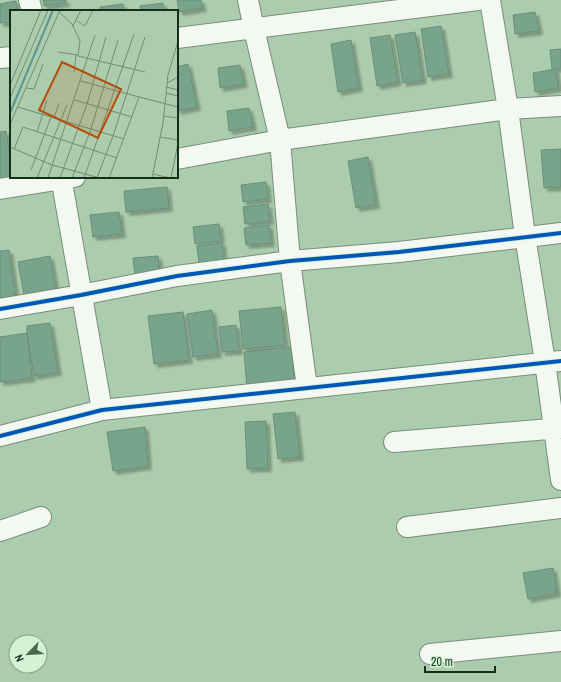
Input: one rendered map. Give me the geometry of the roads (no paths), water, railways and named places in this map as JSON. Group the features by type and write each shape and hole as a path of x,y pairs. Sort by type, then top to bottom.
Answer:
{"street":[{"path":"29,0 32,10"},
{"path":"248,0 280,140 290,261 307,388"},
{"path":"178,38 478,0"},
{"path":"490,0 508,109 525,236 553,362 561,480"},
{"path":"0,58 10,57"},
{"path":"178,159 280,140 508,109 561,106"},
{"path":"0,189 66,178 81,295 102,410"},
{"path":"0,309 177,276 290,261 398,252 561,233"},
{"path":"0,436 102,410 553,362"},
{"path":"394,442 557,428"},
{"path":"407,527 561,508"},
{"path":"0,531 41,517"},
{"path":"430,654 561,641"}]}
